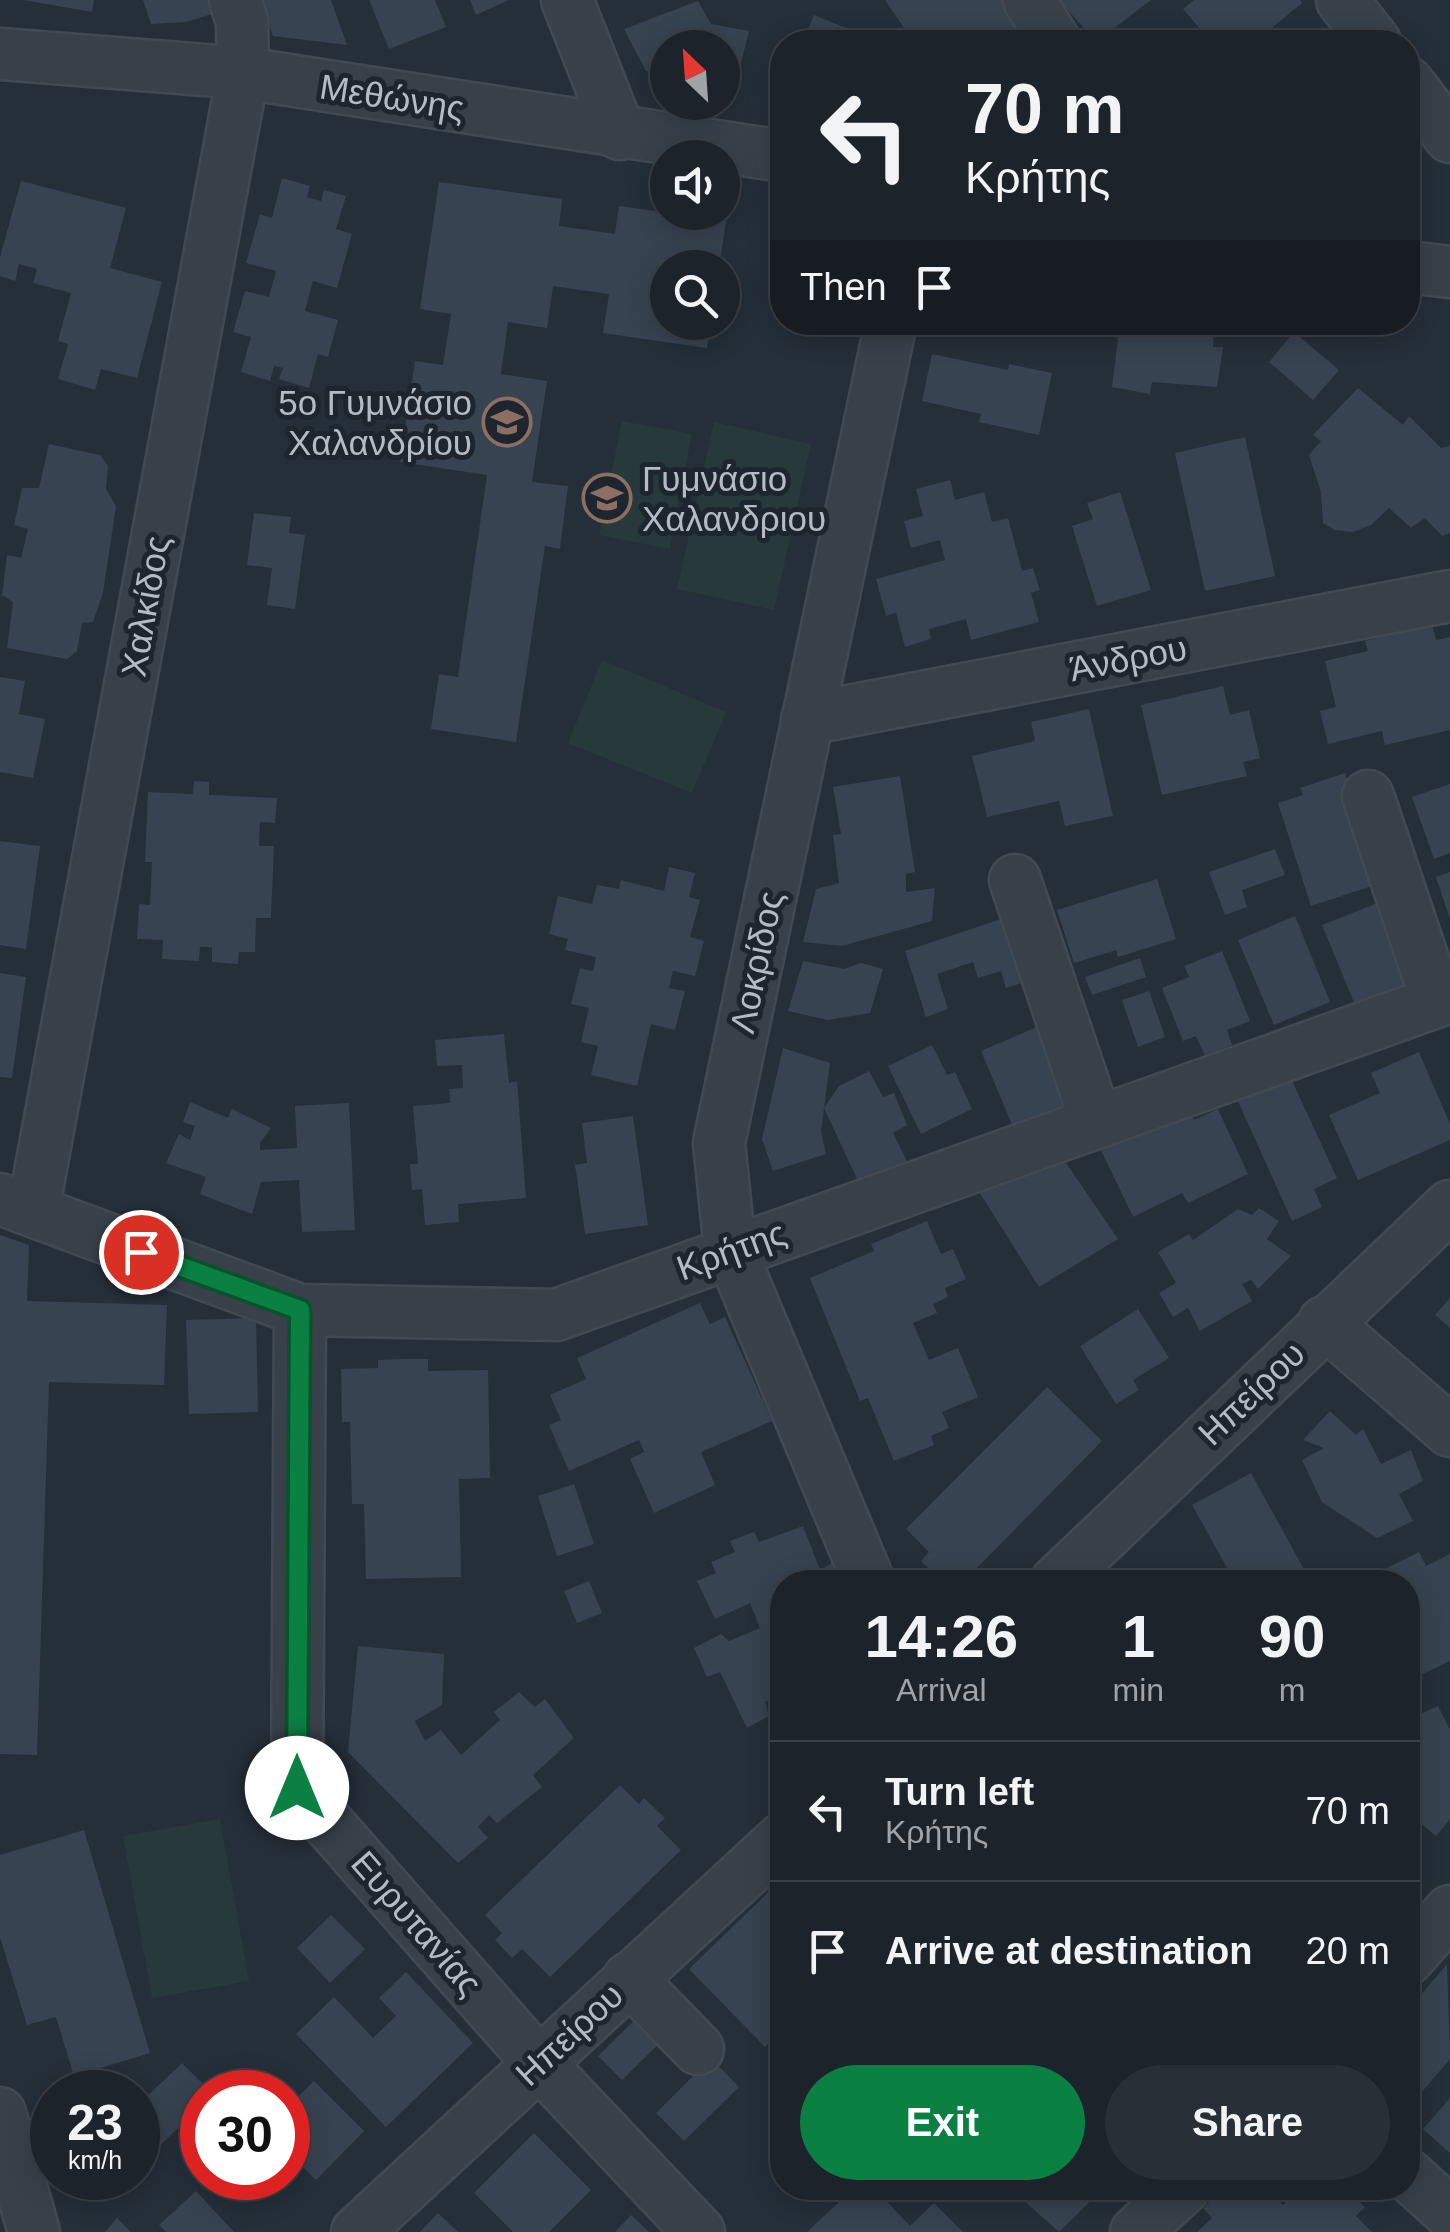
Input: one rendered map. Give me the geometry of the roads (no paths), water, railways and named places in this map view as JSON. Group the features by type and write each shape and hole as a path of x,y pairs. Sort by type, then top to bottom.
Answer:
{"street":[{"name":"Χαλκίδος","path":"16,1205 242,73 242,21 235,0"},
{"path":"567,0 620,134"},
{"path":"1030,0 1048,30"},
{"path":"1342,0 1366,30"},
{"name":"Μεθώνης","path":"0,54 242,73 770,154"},
{"path":"1420,98 1450,137"},
{"path":"1420,268 1450,272"},
{"name":"Λοκρίδος","path":"865,1570 730,1250 718,1143 888,335"},
{"name":"Άνδρου","path":"807,719 1450,596"},
{"path":"1368,796 1443,999"},
{"path":"1014,880 1096,1121"},
{"name":"Κρήτης","path":"16,1205 300,1310 556,1315 1443,999"},
{"name":"Ηπείρου","path":"1068,1570 1324,1322 1450,1206"},
{"name":"Ευρυτανίας","path":"300,1310 297,1788 538,2062 699,2232"},
{"path":"1324,1322 1450,1432"},
{"name":"Ηπείρου","path":"357,2232 770,1849"},
{"path":"1420,1945 1450,1911"},
{"path":"629,1978 698,2048"},
{"path":"0,2112 34,2232"},
{"path":"1420,2186 1450,2213"},
{"path":"1136,2232 1171,2200"}],"place":[{"name":"5ο Γυμνάσιο Χαλανδρίου","path":"507,422"},
{"name":"Γυμνάσιο Χαλανδριου","path":"607,498"}]}
